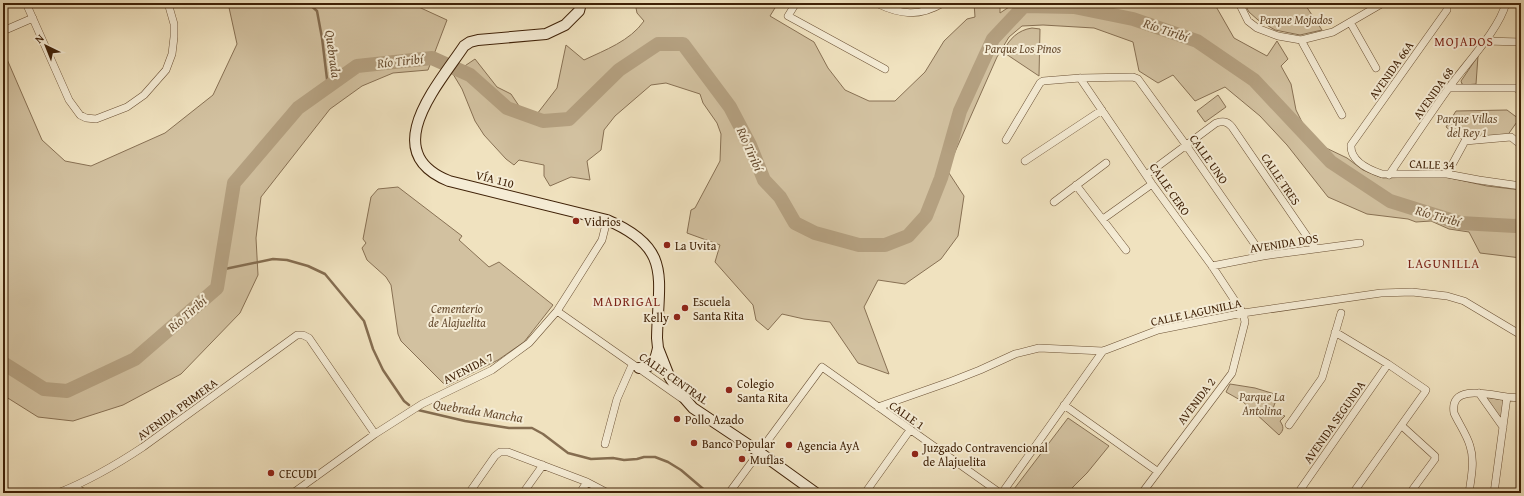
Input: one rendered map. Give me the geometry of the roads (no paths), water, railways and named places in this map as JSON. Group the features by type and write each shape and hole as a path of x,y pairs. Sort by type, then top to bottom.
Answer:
{"main road":[{"name":"VÍA 110","path":"581,3 579,11 565,25 546,34 478,40 470,42 463,48 436,86 424,106 417,129 417,150 421,160 427,169 433,174 450,181 607,220 636,236 646,245 654,256 659,279 658,348 666,369 674,384 694,408"},
{"path":"635,366 646,368 653,363 658,348"},
{"name":"CALLE CENTRAL","path":"694,408 816,493"}],"street":[{"path":"26,3 69,100 80,115 86,118 96,119 127,107 144,96 166,70 172,54 174,37 174,24 168,3"},
{"path":"796,3 788,16 886,69"},
{"path":"876,3 892,11 908,13 931,10 943,3"},
{"path":"928,3 931,10"},
{"path":"1239,3 1248,21 1257,28 1278,36 1301,40 1333,32 1383,3"},
{"name":"AVENIDA 66A","path":"1351,150 1351,145 1447,10 1447,3"},
{"name":"AVENIDA 68","path":"1390,175 1448,88 1485,41 1503,14 1506,3"},
{"path":"3,31 33,18"},
{"path":"1350,22 1376,68"},
{"path":"1301,40 1342,115"},
{"path":"1485,41 1521,42"},
{"name":"CALLE UNO","path":"1080,78 1133,77 1141,82 1262,256"},
{"path":"1006,140 1040,83 1047,80 1080,78"},
{"name":"CALLE CERO","path":"1080,78 1152,184 1212,266 1243,313"},
{"path":"1448,88 1516,88 1521,91"},
{"path":"1025,161 1102,110"},
{"name":"CALLE TRES","path":"1186,145 1216,123 1221,121 1227,122 1232,127 1315,248"},
{"path":"1447,174 1465,141 1511,137 1521,145"},
{"path":"1146,175 1186,145"},
{"name":"CALLE 34","path":"1351,150 1354,156 1362,164 1373,171 1390,175 1422,173 1447,174 1521,186"},
{"path":"1054,202 1106,163"},
{"path":"1103,219 1152,184"},
{"path":"1076,185 1126,250"},
{"name":"AVENIDA 7","path":"293,493 375,434 422,404 492,370 529,343 557,311 602,240 607,220"},
{"name":"AVENIDA DOS","path":"1212,266 1262,256 1360,243"},
{"name":"CALLE LAGUNILLA","path":"878,407 959,379 1015,354 1039,348 1103,351 1158,330 1243,313 1381,293 1412,292 1447,296 1464,302 1521,335"},
{"name":"CALLE CENTRAL","path":"557,311 694,408"},
{"name":"AVENIDA 2","path":"1142,493 1232,373 1245,322 1243,313"},
{"path":"1289,425 1322,378 1341,313"},
{"path":"1335,332 1388,364 1426,390 1402,426 1353,493"},
{"name":"AVENIDA PRIMERA","path":"58,493 74,487 120,463 297,335 303,335 309,338 375,434"},
{"path":"1001,493 1103,351"},
{"name":"AVENIDA SEGUNDA","path":"1298,493 1388,364"},
{"path":"605,444 617,399 635,366"},
{"name":"CALLE 1","path":"759,452 822,367 1001,493"},
{"path":"1479,393 1503,427"},
{"path":"1469,493 1472,453 1454,413 1453,408 1455,402 1464,394 1479,393 1521,398"},
{"path":"1494,493 1507,397"},
{"path":"1064,405 1157,471"},
{"path":"1402,426 1435,456 1435,459 1410,493"},
{"path":"865,493 910,430"},
{"path":"469,493 495,456 504,451 587,482 608,493"},
{"path":"729,493 759,452"},
{"path":"523,493 543,465"},
{"path":"580,493 587,482"},
{"path":"74,487 85,493"}],"waterway":[{"name":"Quebrada","path":"308,3 317,11 328,87"},
{"name":"Río Tiribí","path":"3,363 44,389 67,391 135,359 217,288 234,183 298,108 357,66 432,58 470,75 507,108 543,121 569,119 619,70 658,44 683,44 730,107 750,145 764,180 780,197 795,223 815,233 859,245 885,245 908,236 926,216 941,178 960,111 993,39 1024,6 1074,7 1133,19 1197,41 1254,80 1331,162 1390,201 1460,223 1521,225"},
{"name":"Quebrada","path":"3,83 6,73"},
{"name":"Quebrada Mancha","path":"220,270 273,259 287,260 308,266 325,274 364,321 373,349 383,370 404,401 409,405"},
{"name":"Quebrada Mancha","path":"418,410 465,421 509,428 532,428 543,434 568,453 591,459 613,458 624,460 655,457 668,462 681,470 708,493"}],"place":[{"name":"Vidrios","path":"576,221"},
{"name":"La Uvita","path":"667,245"},
{"name":"Escuela Santa Rita","path":"685,308"},
{"name":"Kelly","path":"677,317"},
{"name":"Colegio Santa Rita","path":"729,390"},
{"name":"Pollo Azado","path":"677,419"},
{"name":"Banco Popular","path":"694,443"},
{"name":"Agencia AyA","path":"789,445"},
{"name":"Juzgado Contravencional de Alajuelita","path":"915,454"},
{"name":"Muflas","path":"742,459"},
{"name":"CECUDI","path":"271,473"}],"district":[{"name":"MOJADOS","path":"1464,41"},
{"name":"LAGUNILLA","path":"1444,263"},
{"name":"MADRIGAL","path":"627,301"}],"park label":[{"name":"Parque Mojados","path":"1296,19"},
{"name":"Parque Los Pinos","path":"1023,48"},
{"name":"Parque Villas del Rey 1","path":"1467,125"},
{"name":"Cementerio de Alajuelita","path":"457,315"},
{"name":"Parque La Antolina","path":"1262,403"}]}
